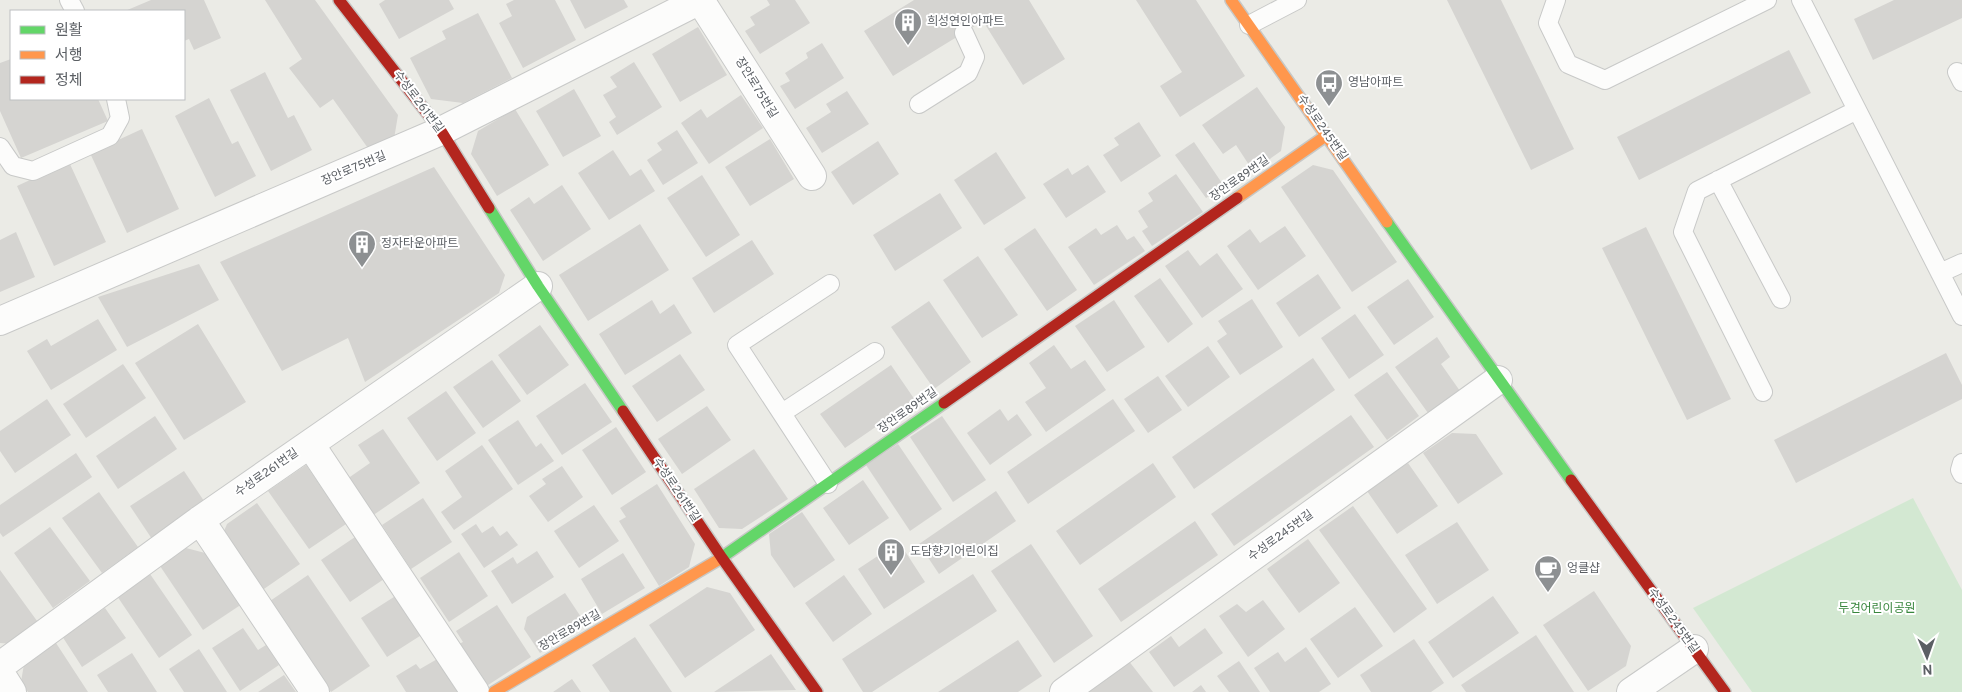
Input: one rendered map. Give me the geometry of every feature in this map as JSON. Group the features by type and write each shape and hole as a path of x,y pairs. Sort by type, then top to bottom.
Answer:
{"street":[{"name":"수성로261번길","path":"339,0 441,131 538,286 722,558 817,692"},
{"name":"장안로75번길","path":"0,321 441,131 700,0 812,176"},
{"name":"수성로245번길","path":"1231,0 1498,380 1725,692"},
{"name":"장안로89번길","path":"494,692 722,558 1327,135"},
{"name":"수성로261번길","path":"0,666 200,520 538,286"},
{"name":"수성로245번길","path":"1064,692 1498,380"},
{"path":"310,444 475,692"},
{"path":"200,520 315,692"},
{"path":"1631,692 1694,649"},
{"path":"0,673 12,692"}],"lane":[{"path":"1249,25 1297,0"},
{"path":"1556,0 1548,23 1568,64 1605,80 1739,6 1767,0"},
{"path":"1801,0 1962,316"},
{"path":"919,104 968,73 975,57 964,33"},
{"path":"0,147 14,166 33,170 110,136 120,118 116,100"},
{"path":"1763,392 1683,232 1697,191 1857,110"},
{"path":"1718,180 1781,299"},
{"path":"1940,273 1962,263"},
{"path":"828,484 737,344 830,284"},
{"path":"782,413 875,352"},
{"path":"1962,463 1960,470 1962,474"}],"green space":[{"name":"두견어린이공원","path":"1913,498 1962,590 1962,692 1752,692 1693,608"}],"building":[{"path":"151,0 204,0 221,38 194,50 189,39 185,41 185,10 127,10"},
{"path":"265,0 315,0 398,115 394,139 370,151 333,99 320,108 289,68 302,59"},
{"path":"385,0 449,0 454,9 399,39 379,4"},
{"path":"514,0 555,0 576,40 523,68 499,23 512,16 506,4"},
{"path":"570,0 624,0 628,7 585,29"},
{"path":"767,0 795,0 810,23 760,54 745,31 755,25 750,17 770,5"},
{"name":"희성연인아파트","path":"914,0 1029,0 1065,59 1023,85 983,21 893,76 864,31"},
{"path":"1136,0 1196,0 1245,76 1180,117 1160,86 1182,72"},
{"path":"1447,0 1501,0 1574,149 1531,170"},
{"path":"1894,0 1962,0 1962,18 1873,60 1854,19"},
{"path":"478,13 512,78 463,103 431,99 410,58 446,39 442,31"},
{"path":"698,27 727,75 680,102 652,54"},
{"path":"822,43 844,78 795,109 780,86 790,81 785,73 808,58 806,53"},
{"path":"1789,50 1811,93 1639,180 1617,137"},
{"path":"10,59 10,100 98,100 108,121 21,158 0,111 0,63"},
{"path":"634,62 662,107 617,135 609,122 616,117 603,95 617,87 610,77"},
{"path":"265,72 288,118 294,115 312,150 271,171 230,90"},
{"path":"1257,87 1285,127 1281,151 1253,171 1236,145 1223,154 1202,125"},
{"path":"574,89 601,136 563,157 536,111"},
{"path":"847,91 869,124 822,153 806,128 831,112 826,104"},
{"path":"741,95 763,128 709,164 681,123 701,109 707,118"},
{"path":"209,98 232,144 238,141 256,176 215,197 175,116"},
{"path":"515,109 549,165 497,196 471,154 478,131"},
{"path":"1139,122 1161,156 1121,182 1103,155 1119,145 1114,138"},
{"path":"142,129 179,209 127,233 90,153"},
{"path":"677,130 698,163 663,185 647,160 662,150 657,143"},
{"path":"770,139 794,179 750,206 725,167"},
{"path":"878,141 899,174 853,205 831,172"},
{"path":"1194,142 1224,186 1206,198 1175,155"},
{"path":"613,150 630,176 641,169 655,191 609,220 578,173"},
{"path":"996,152 1026,198 984,225 954,180"},
{"path":"69,162 106,242 54,266 17,186"},
{"path":"1088,165 1106,192 1066,218 1043,184 1068,168 1072,175"},
{"path":"1313,165 1333,170 1397,262 1352,292 1281,187"},
{"name":"정자타운아파트","path":"434,167 505,275 499,293 365,382 348,338 282,371 220,262"},
{"path":"1176,174 1203,212 1152,246 1142,231 1148,227 1138,211 1153,201 1148,193"},
{"path":"702,175 740,235 706,257 667,198"},
{"path":"562,185 591,229 543,261 510,210 529,197 534,204"},
{"path":"940,193 962,228 895,271 873,235"},
{"path":"640,224 669,270 588,321 559,275"},
{"path":"1117,225 1127,240 1134,236 1145,251 1094,285 1068,247 1096,228 1101,235"},
{"path":"1285,226 1306,256 1258,290 1227,246 1250,229 1260,243"},
{"path":"1646,227 1731,399 1687,420 1602,248"},
{"path":"1035,228 1077,290 1047,311 1004,249"},
{"path":"16,232 35,277 0,292 0,240"},
{"path":"752,240 774,274 714,313 692,278"},
{"path":"1188,250 1200,266 1217,253 1243,289 1202,318 1165,266"},
{"path":"978,256 1018,315 982,338 943,280"},
{"path":"199,264 219,300 127,347 98,297"},
{"path":"1318,274 1341,308 1299,337 1276,303"},
{"path":"1160,278 1193,324 1168,343 1134,296"},
{"path":"1408,279 1434,317 1394,345 1367,307"},
{"path":"1252,299 1283,347 1240,375 1217,341 1227,334 1218,321"},
{"path":"652,300 660,314 674,304 692,333 625,375 599,334"},
{"path":"1114,300 1145,347 1107,372 1075,326"},
{"path":"929,301 971,362 934,389 891,327"},
{"path":"1355,314 1384,355 1349,379 1321,338"},
{"path":"98,319 117,350 51,390 27,351 47,339 51,346"},
{"path":"198,324 246,402 184,440 135,363"},
{"path":"540,325 569,365 527,395 498,355"},
{"path":"1437,337 1450,357 1441,364 1460,391 1428,413 1395,367"},
{"path":"1054,345 1071,369 1085,360 1106,390 1046,432 1025,402 1046,388 1029,363"},
{"path":"1208,346 1230,377 1188,407 1165,376"},
{"path":"1946,353 1962,385 1962,399 1796,483 1774,440"},
{"path":"680,354 705,390 657,422 632,386"},
{"path":"1313,358 1335,390 1194,489 1172,457"},
{"path":"492,360 521,401 483,428 453,387"},
{"path":"123,364 146,398 86,438 63,404"},
{"path":"891,365 915,400 845,448 820,414"},
{"path":"1387,372 1419,416 1387,440 1354,395"},
{"path":"1158,376 1182,410 1148,433 1124,399"},
{"path":"585,383 612,422 562,455 536,416"},
{"path":"446,391 476,433 437,461 407,418"},
{"path":"47,399 71,435 15,473 0,451 0,431"},
{"path":"1113,399 1135,431 1028,504 1007,472"},
{"path":"707,406 731,440 682,474 658,439"},
{"path":"1000,409 1008,421 1017,414 1032,435 990,465 967,433"},
{"path":"1351,415 1374,447 1234,546 1211,514"},
{"path":"155,416 177,449 118,489 96,456"},
{"path":"942,416 986,480 953,502 910,437"},
{"path":"518,420 536,447 541,443 554,461 518,485 488,440"},
{"path":"616,427 646,472 612,495 582,450"},
{"path":"383,429 420,483 372,516 347,479 370,463 358,445"},
{"path":"1452,433 1476,434 1503,474 1458,504 1423,453"},
{"path":"898,444 942,509 910,531 866,465"},
{"path":"482,445 513,489 454,530 441,512 462,497 445,471"},
{"path":"754,449 788,499 742,529 719,528 694,489"},
{"path":"76,453 92,477 3,537 0,533 0,505"},
{"path":"1153,463 1176,497 1080,565 1056,531"},
{"path":"1408,463 1438,506 1397,534 1367,491"},
{"path":"306,465 346,524 309,549 268,491"},
{"path":"562,466 583,497 548,522 529,496 546,484 542,479"},
{"path":"184,471 206,504 152,539 130,506"},
{"path":"863,480 889,518 849,545 823,508"},
{"path":"657,484 695,544 689,567 659,586 619,521 626,517 620,508"},
{"path":"996,491 1016,521 939,574 919,544"},
{"path":"99,492 138,547 102,573 62,518"},
{"path":"423,498 452,542 411,569 382,525"},
{"path":"257,503 300,564 261,591 222,536 227,524"},
{"path":"594,505 619,541 579,568 554,531"},
{"path":"1353,506 1427,609 1394,633 1319,530"},
{"path":"802,512 835,560 794,588 771,555 769,534"},
{"path":"1195,521 1218,555 1121,622 1098,589"},
{"path":"1457,522 1489,570 1437,604 1405,555"},
{"path":"476,524 482,533 493,526 500,536 507,531 518,545 484,568 461,534"},
{"path":"50,527 90,581 53,608 14,553"},
{"path":"358,535 387,577 350,602 321,560"},
{"path":"1308,539 1340,583 1299,613 1267,569"},
{"name":"도담향기어린이집","path":"899,542 925,582 884,609 858,569"},
{"path":"1031,544 1093,636 1054,663 991,571"},
{"path":"186,548 209,554 242,604 203,630 160,566"},
{"path":"537,551 554,577 512,604 491,571 513,557 517,564"},
{"path":"459,552 488,596 449,622 420,578"},
{"path":"623,553 645,588 602,614 581,579"},
{"path":"0,570 40,625 13,644 0,643"},
{"path":"150,574 192,635 159,658 117,596"},
{"path":"973,574 997,611 872,692 863,692 842,659"},
{"path":"308,575 370,666 331,692 270,601"},
{"path":"844,575 872,614 833,642 805,603"},
{"path":"707,587 730,593 755,630 685,678 649,625"},
{"path":"1594,591 1631,646 1626,666 1588,691 1543,625"},
{"path":"565,593 585,623 540,653 524,629 527,617"},
{"path":"397,595 423,634 387,657 361,618"},
{"path":"1493,596 1519,633 1453,678 1428,642"},
{"path":"1263,600 1285,629 1248,657 1219,616 1237,604 1246,612"},
{"path":"497,605 531,657 485,687 457,645 463,642 456,631"},
{"path":"1355,607 1383,646 1338,678 1310,639"},
{"path":"105,608 126,638 82,667 62,636"},
{"path":"243,628 258,650 266,645 279,665 240,691 212,648"},
{"path":"1205,628 1223,653 1174,687 1149,652 1171,636 1179,647"},
{"path":"1536,635 1574,692 1466,692 1461,685"},
{"path":"635,637 672,692 610,692 592,665"},
{"path":"1414,639 1444,683 1431,692 1371,692 1360,675"},
{"path":"1018,640 1042,676 1018,692 938,692"},
{"path":"56,643 88,692 28,692 21,682 24,664"},
{"path":"1306,647 1331,684 1319,692 1270,692 1254,668 1278,652 1285,662"},
{"path":"199,649 227,692 184,692 169,669"},
{"path":"132,653 157,692 108,692 97,675"},
{"path":"771,654 796,690 714,692"},
{"path":"439,658 460,692 406,692 396,676 416,664 420,669"},
{"path":"1128,660 1153,692 1086,692"},
{"path":"1239,661 1260,692 1229,692 1217,676"},
{"path":"284,675 296,692 258,692"},
{"path":"572,679 581,692 553,692"},
{"path":"1201,685 1206,692 1192,692"}],"traffic: fast":[{"path":"489,208 538,286 623,411"},
{"path":"1387,222 1571,480"},
{"path":"718,560 944,403"}],"traffic: slow":[{"path":"1231,0 1387,222"},
{"path":"1237,198 1327,135"},
{"path":"494,692 718,560"}],"traffic: jam":[{"path":"339,0 441,131 489,208"},
{"path":"944,403 1237,198"},
{"path":"623,411 722,558 817,692"},
{"path":"1571,480 1725,692"}],"place":[{"name":"희성연인아파트","path":"908,46"},
{"name":"영남아파트","path":"1329,107"},
{"name":"정자타운아파트","path":"362,268"},
{"name":"도담향기어린이집","path":"891,576"},
{"name":"엉클샵","path":"1548,593"}]}
